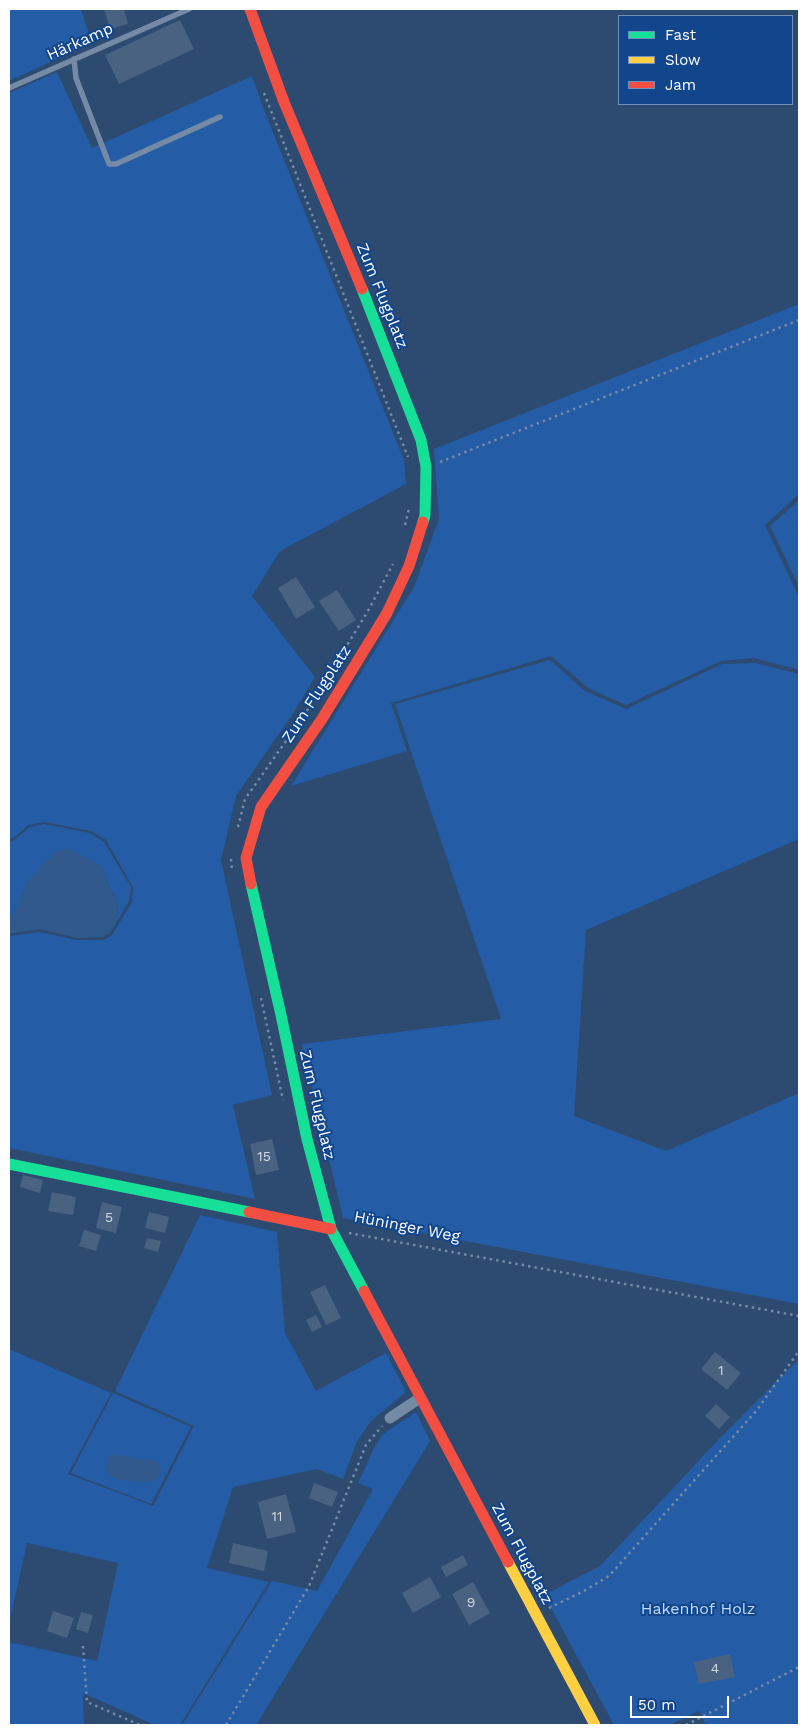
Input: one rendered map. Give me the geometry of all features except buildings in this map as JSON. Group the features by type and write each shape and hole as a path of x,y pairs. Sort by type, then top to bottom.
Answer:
{"street":[{"name":"Zum Flugplatz","path":"250,9 284,102 381,335 418,431 426,467 425,516 410,566 387,613 337,695 261,808 246,858 253,898 281,1015 306,1139 331,1229 595,1725"},
{"name":"Hüninger Weg","path":"9,1164 331,1229"},
{"path":"390,1418 420,1398"}],"lane":[{"name":"Härkamp","path":"9,88 189,9"},
{"path":"74,59 76,78 109,164 116,164 220,117"}],"path":[{"path":"262,90 410,459"},
{"path":"426,467 799,320"},
{"path":"404,533 410,505"},
{"path":"237,836 245,798 305,714 368,610 394,560"},
{"path":"232,854 230,863 232,873"},
{"path":"260,994 284,1107"},
{"name":"Hüninger Weg","path":"331,1229 799,1316"},
{"path":"536,1614 584,1591 609,1576 757,1410 799,1352"},
{"path":"226,1725 309,1586 366,1445 376,1430 390,1418"},
{"path":"83,1646 86,1702 140,1725"},
{"path":"686,1725 799,1667"}],"green space":[{"path":"9,9 81,9 92,43 9,81"},
{"path":"57,72 92,148 252,76 404,460 406,484 280,551 252,596 315,677 292,715 236,796 221,860 272,1095 233,1105 255,1199 9,1148 9,936 40,932 76,940 103,940 112,935 132,902 133,887 106,840 91,831 44,822 29,825 9,839 9,93"},
{"path":"799,304 799,494 765,525 799,597 799,670 754,658 721,661 626,705 588,688 551,656 391,703 407,751 291,786 414,587 439,519 434,449"},
{"path":"799,500 799,587 770,526"},
{"path":"550,660 585,691 626,709 722,664 755,663 799,674 799,839 586,930 574,1116 666,1151 799,1093 799,1304 343,1218 302,1044 501,1019 395,704"},
{"path":"44,824 90,833 104,842 131,887 129,901 110,933 118,915 117,900 110,889 101,866 29,880 14,915 9,916 9,842 30,827"},
{"path":"200,1215 277,1232 285,1333 316,1391 386,1353 406,1392 371,1421 357,1441 343,1479 317,1469 233,1487 207,1568 269,1582 180,1725 155,1725 83,1693 84,1725 9,1725 9,1642 97,1661 118,1563 27,1543 9,1624 9,1349 111,1393 68,1474 153,1506 194,1426 115,1391"},
{"name":"Hakenhof Holz","path":"799,1359 799,1725 706,1725 699,1711 669,1725 614,1725 544,1595 600,1566 720,1438"},
{"path":"113,1393 191,1427 151,1504 71,1473"},
{"path":"416,1412 430,1441 256,1725 182,1725 272,1581 317,1591 373,1489 358,1483 374,1448 383,1434"}],"shaded area":[{"path":"67,848 101,866 110,889 117,900 118,915 110,933 103,937 77,938 40,929 9,934 9,916 14,915 29,880 54,853"},
{"path":"117,1455 154,1460 159,1464 161,1471 158,1478 149,1482 118,1480 106,1472 109,1456"}],"traffic: fast":[{"path":"362,289 421,440 426,467 425,516 423,522"},
{"path":"251,884 307,1139 331,1229 364,1291"},
{"path":"9,1164 249,1212"}],"traffic: slow":[{"path":"508,1562 595,1725"}],"traffic: jam":[{"path":"250,9 284,102 362,289"},
{"path":"251,884 246,858 261,807 322,719 387,613 409,566 423,522"},
{"path":"249,1212 331,1229"},
{"path":"364,1291 508,1562"}]}
